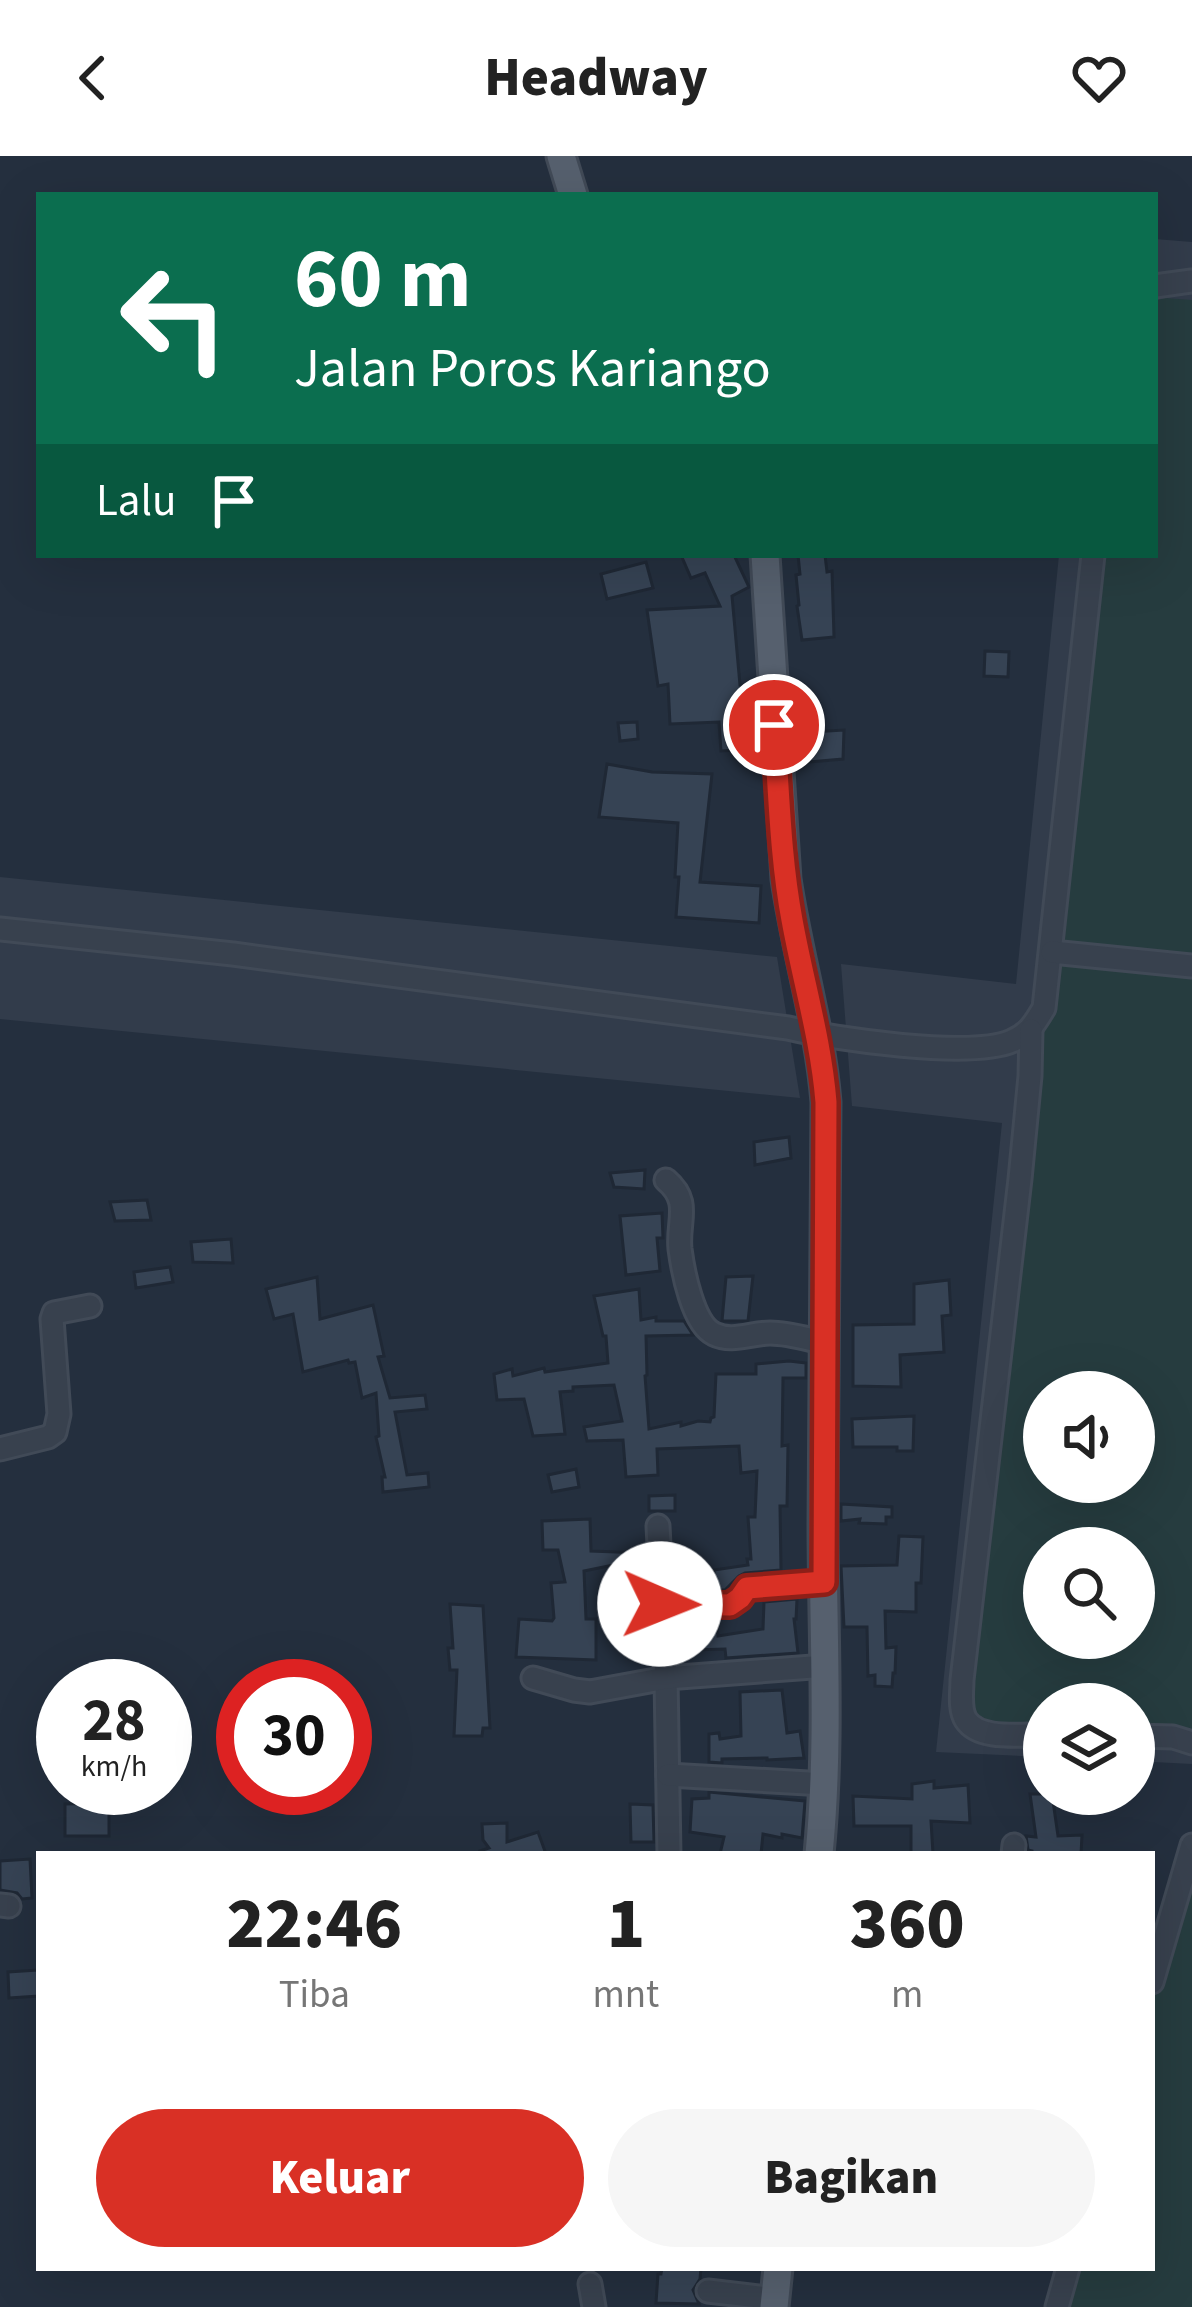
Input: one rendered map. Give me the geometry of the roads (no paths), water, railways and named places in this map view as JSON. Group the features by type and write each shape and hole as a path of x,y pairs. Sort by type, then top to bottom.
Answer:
{"main road":[{"path":"561,156 572,192"},
{"path":"765,558 786,879 818,1035 826,1102 825,1784 819,1851"},
{"path":"775,2303 778,2271"}],"street":[{"path":"1158,286 1192,281"},
{"path":"1023,1735 978,1730 967,1721 962,1705 1020,1179 1031,1030 1044,1008 1052,952 1093,558"},
{"path":"0,929 928,1047 979,1048 1009,1042 1031,1030"},
{"path":"1052,952 1192,966"},
{"path":"666,1180 678,1190 680,1247 692,1301 708,1331 722,1337 776,1333 826,1343"},
{"path":"0,1448 55,1432 59,1414 52,1318 59,1310 90,1306"},
{"path":"658,1526 669,1851"},
{"path":"660,1604 730,1605 747,1588 824,1582"},
{"path":"532,1678 590,1692 665,1678 826,1666"},
{"path":"1155,1737 1192,1743"},
{"path":"668,1775 825,1784"},
{"path":"1155,1972 1192,1844"},
{"path":"1057,2307 1067,2271"},
{"path":"708,2291 775,2303"}]}
